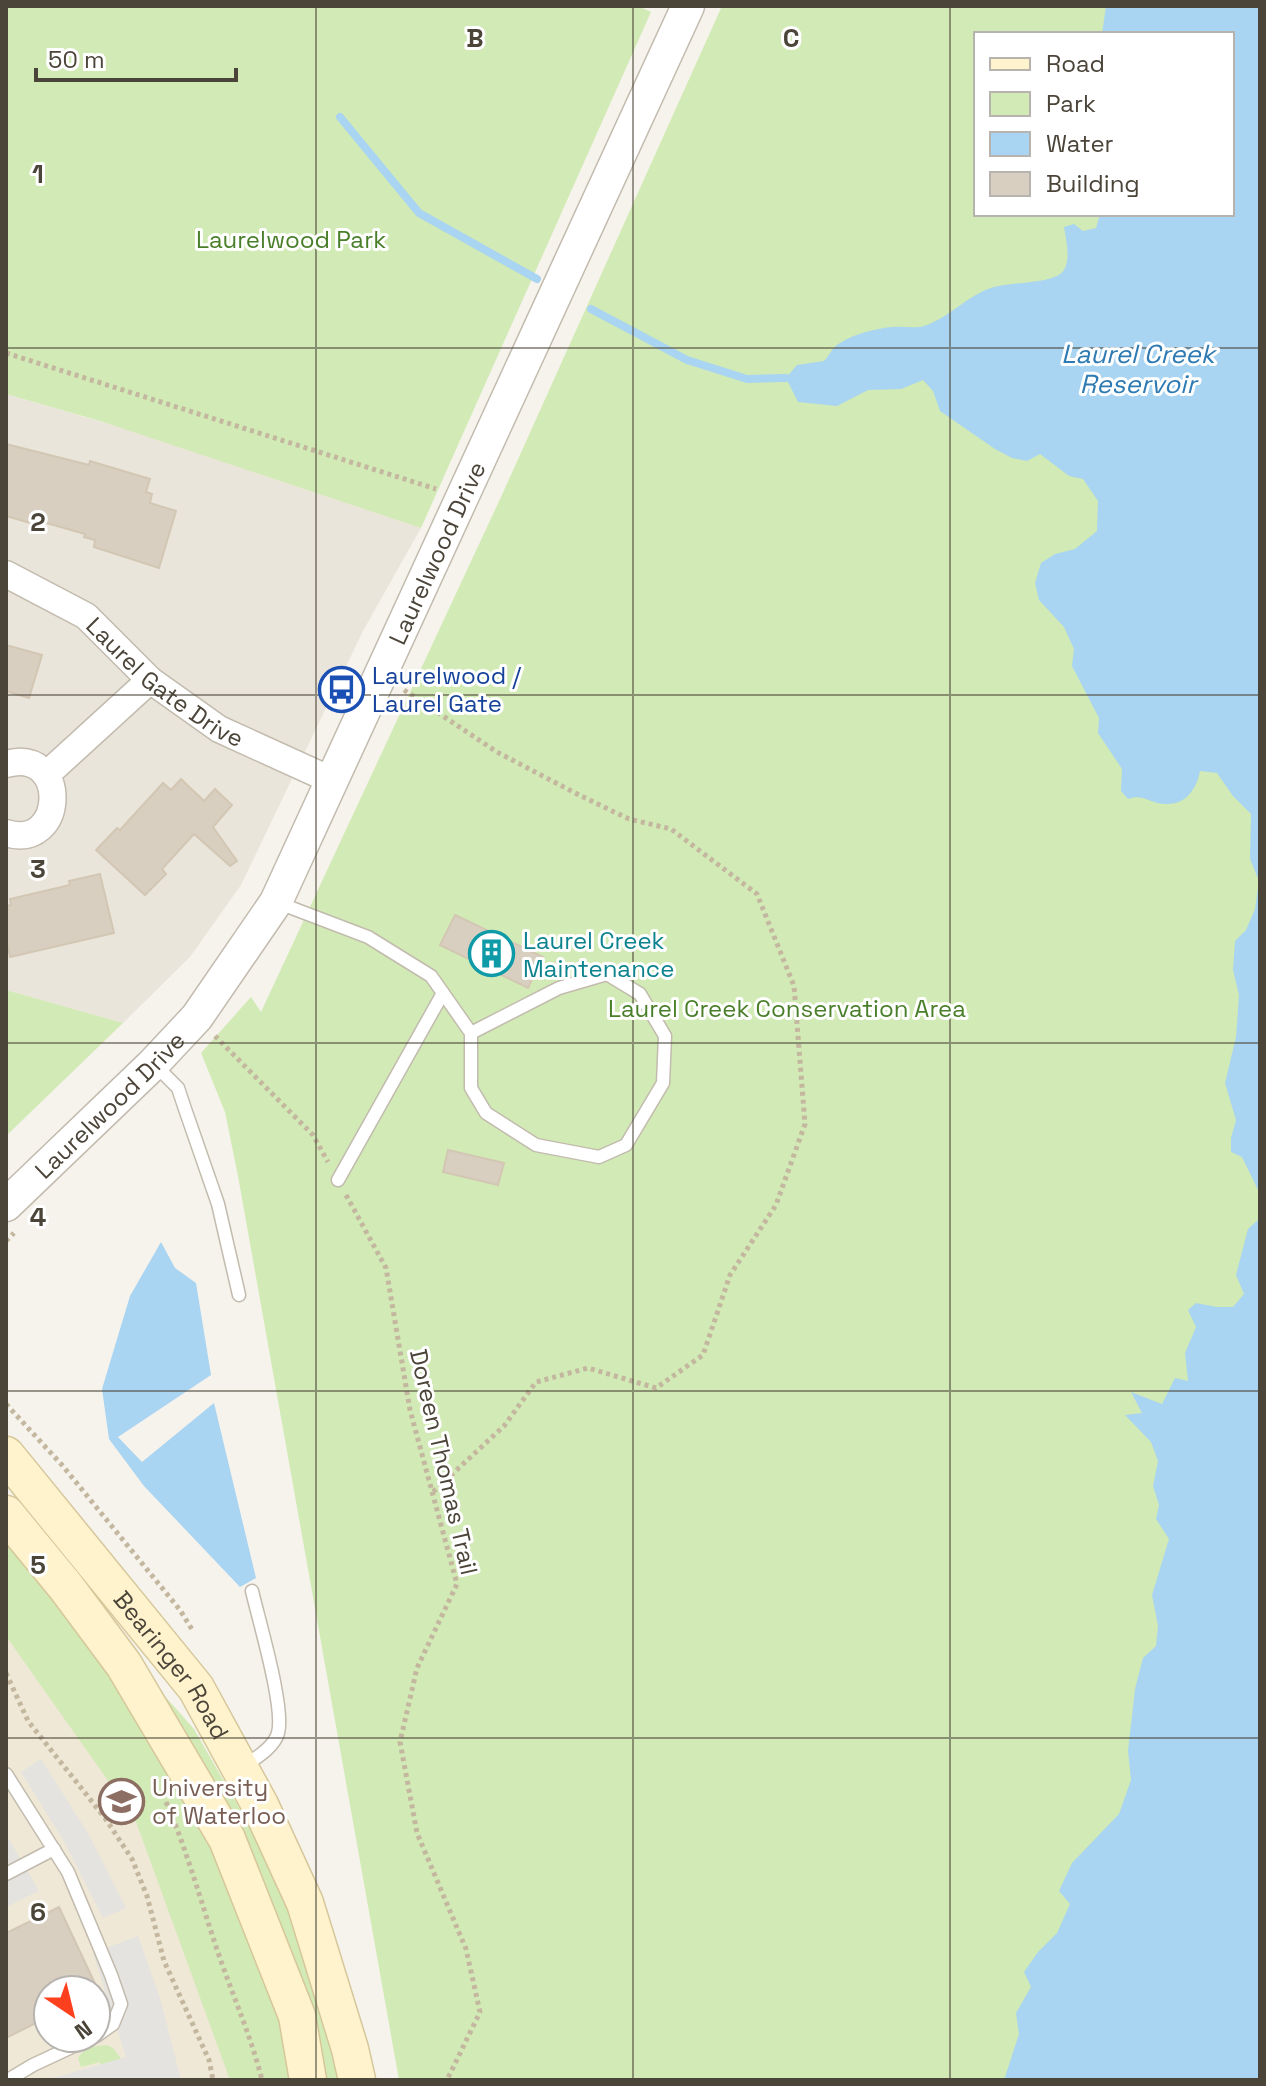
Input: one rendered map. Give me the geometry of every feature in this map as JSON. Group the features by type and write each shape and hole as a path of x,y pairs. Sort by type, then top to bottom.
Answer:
{"main road":[{"name":"Bearinger Road","path":"6,1455 196,1688 260,1805 305,1903 357,2080"},
{"name":"Bearinger Road","path":"6,1514 124,1665 227,1839 297,2016 308,2080"}],"street":[{"name":"Laurelwood Drive","path":"6,1205 153,1064 197,1017 276,902 688,6"},
{"name":"Laurel Gate Drive","path":"6,574 86,616 150,680 219,729 331,780"},
{"path":"46,775 150,680"},
{"path":"6,764 24,762 46,775 54,791 50,816 35,830 23,835 6,833"}],"lane":[{"path":"276,902 368,937 431,976 471,1033 471,1088 486,1113 536,1145 599,1157 626,1145 663,1083 665,1036 640,994 607,974 559,988 471,1033"},
{"path":"338,1180 443,993"},
{"path":"153,1064 178,1088 218,1204 239,1295"},
{"path":"240,1769 264,1752 278,1734 277,1702 252,1591"},
{"path":"6,1774 68,1872 110,1974"},
{"path":"6,1874 54,1849"},
{"path":"112,1979 121,2004 112,2025"},
{"path":"8,2080 57,2054"}],"path":[{"path":"6,353 444,492"},
{"name":"Doreen Thomas Trail","path":"207,1028 313,1135 386,1268 410,1410 457,1584 417,1668 400,1742 417,1833 466,1949 480,2012 447,2080"},
{"path":"6,1673 28,1721 105,1818 132,1859 147,1896 164,1961 209,2060 213,2080"},
{"path":"161,1790 186,1846 221,1963 253,2045 262,2080"}],"shaded area":[{"path":"6,394 116,426 421,528 363,631 241,885 190,957 123,1023 6,990"},
{"name":"University of Waterloo","path":"6,1517 194,1729 345,2080 6,2080"},
{"path":"41,1759 89,1835 126,1908 103,1918 65,1843 21,1772"},
{"path":"6,1834 39,1891 6,1907"},
{"path":"138,1936 160,1998 181,2080 46,2080 126,2057 112,2013 112,1974 100,1974 93,1953"}],"green space":[{"name":"Laurelwood Park","path":"6,6 638,6 651,12 421,528 100,421 6,394"},
{"name":"Laurel Creek Conservation Area","path":"722,6 1260,6 1260,2080 399,2080 238,1176 225,1112 201,1053 251,997 261,1012 501,497"},
{"path":"6,990 123,1023 6,1136"},
{"path":"6,1517 194,1729 276,1872 345,2080 230,2080 135,1819 6,1636"},
{"path":"112,2048 124,2063 104,2074 100,2062 81,2067 78,2058 81,2054 112,2054"}],"water":[{"name":"Laurel Creek Reservoir","path":"1106,6 1260,6 1260,1194 1242,1157 1231,1152 1236,1120 1225,1083 1236,1037 1239,995 1233,970 1235,941 1246,930 1255,909 1259,881 1250,859 1251,814 1217,773 1200,771 1189,794 1173,804 1138,797 1128,799 1121,791 1122,769 1098,733 1099,718 1072,666 1074,649 1064,627 1039,600 1035,583 1041,563 1055,554 1075,549 1097,531 1098,501 1083,479 1069,476 1040,454 1027,461 1012,458 940,411 933,391 923,380 901,389 868,390 837,406 798,402 786,378 797,365 824,361 838,344 859,334 887,328 924,326 994,287 1059,275 1067,260 1064,227 1074,224 1083,231 1096,228 1099,216 1234,216 1234,32 1102,32"},
{"path":"1260,1218 1260,2080 1004,2080 1019,2034 1016,2013 1031,1987 1024,1972 1057,1933 1070,1904 1059,1891 1072,1863 1119,1814 1131,1780 1128,1751 1135,1689 1143,1658 1156,1646 1158,1626 1152,1595 1169,1539 1156,1519 1159,1505 1153,1486 1158,1461 1151,1442 1125,1415 1142,1413 1131,1392 1162,1404 1175,1378 1188,1381 1185,1353 1196,1327 1188,1310 1196,1303 1233,1307 1244,1294 1236,1275 1248,1229"},
{"path":"161,1242 175,1268 196,1283 211,1375 118,1437 142,1462 214,1403 256,1578 240,1587 144,1486 109,1439 102,1389 130,1296"}],"building":[{"path":"6,444 89,465 90,461 150,479 146,492 152,494 150,503 176,511 159,568 94,547 95,540 84,537 85,534 36,520 34,524 6,516"},
{"path":"6,645 42,655 29,698 6,691"},
{"path":"181,779 204,801 215,789 232,805 213,827 237,861 230,866 194,834 162,869 166,874 145,895 96,850 117,828 120,830 163,783 171,790"},
{"path":"100,874 114,933 10,957 6,938 6,906 11,905 10,899 70,885 69,881"},
{"name":"Laurel Creek Maintenance","path":"455,915 543,957 528,988 440,945"},
{"path":"448,1150 504,1163 498,1185 443,1172"},
{"path":"59,1907 90,1974 32,1974 32,2025 6,2038 6,1933"}],"waterway":[{"path":"340,117 419,213 537,279"},
{"path":"591,309 687,360 747,379 786,378"}],"place":[{"name":"Laurelwood / Laurel Gate","path":"341,689"},
{"name":"Laurel Creek Maintenance","path":"492,954"},
{"name":"University of Waterloo","path":"121,1801"}]}
